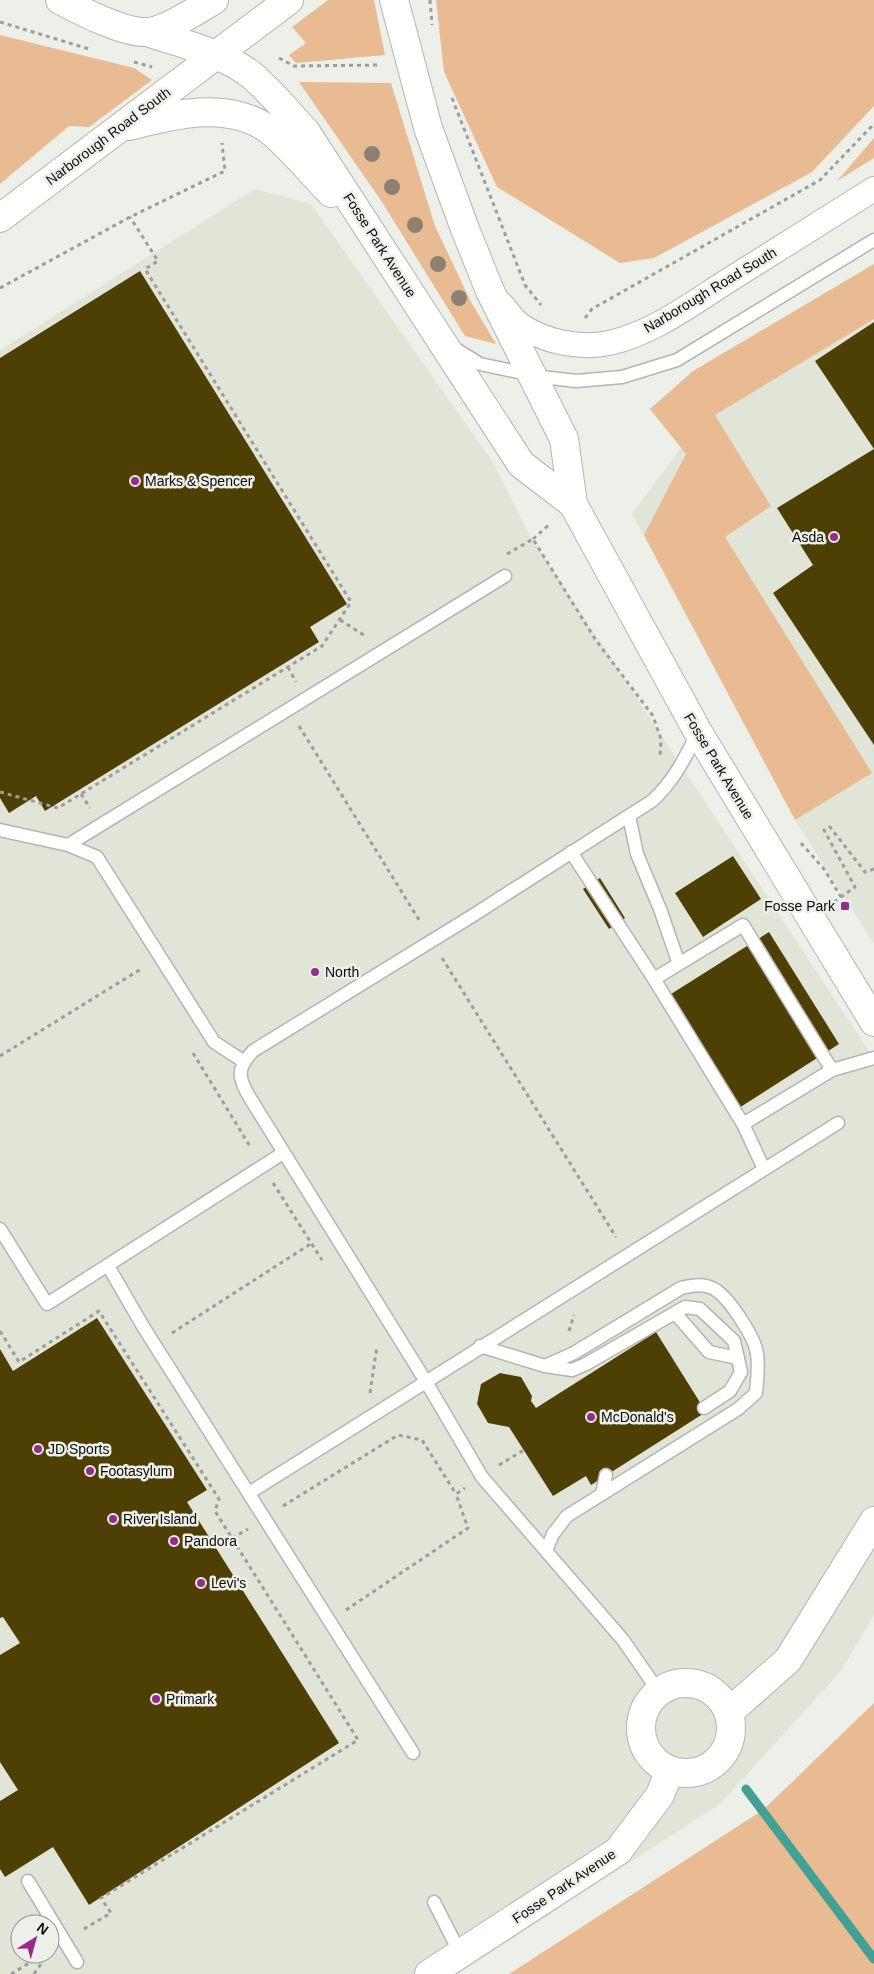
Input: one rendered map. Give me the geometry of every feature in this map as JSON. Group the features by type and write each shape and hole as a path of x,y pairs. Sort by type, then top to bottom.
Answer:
{"main road":[{"name":"Fosse Park Avenue","path":"60,0 92,16 217,55 248,73 264,85 306,132 521,464 573,504"},
{"path":"148,32 172,23 214,0"},
{"name":"Narborough Road South","path":"0,218 288,0"},
{"name":"Fosse Park Avenue","path":"394,0 428,128 464,229 490,291 564,439 573,504 698,732 874,1022"},
{"path":"118,129 178,114 219,113 243,118 265,128 373,236"},
{"path":"729,1712 788,1660 874,1521"},
{"path":"686,1683 699,1685 712,1691 722,1700 729,1712 732,1727 730,1742 723,1755 712,1765 699,1771 684,1773 670,1770 658,1763 649,1753 643,1741 641,1727 644,1714 650,1702 659,1692 672,1685 686,1683"},
{"name":"Fosse Park Avenue","path":"429,1974 461,1955 618,1851 660,1795 670,1770"}],"street":[{"name":"Narborough Road South","path":"490,291 517,323 536,335 580,346 607,344 627,338 672,316 874,189"}],"lane":[{"path":"442,341 480,364 542,377 576,381 622,377 677,360 874,240"},
{"path":"68,845 505,576"},
{"path":"659,1692 623,1640 482,1477 425,1380 241,1083 243,1061 253,1051 432,941 652,801 666,788 698,732"},
{"path":"629,816 637,854 660,909 679,964"},
{"path":"0,830 68,845 97,857 214,1042 243,1061"},
{"path":"571,852 654,979 743,1124 764,1169"},
{"path":"654,979 743,925 832,1070"},
{"path":"743,1124 832,1070 874,1058"},
{"path":"248,1493 425,1380 838,1123"},
{"path":"0,1229 47,1304 283,1153"},
{"path":"108,1266 154,1344 413,1753"},
{"path":"545,1366 574,1353 681,1288 697,1285 712,1288 725,1297 755,1341 758,1354 756,1393 738,1409 567,1516 553,1534 546,1551"},
{"path":"480,1346 545,1366 572,1370 586,1364 685,1307 700,1309 734,1341 741,1372 730,1391 704,1408"},
{"path":"674,1313 709,1352 738,1358"},
{"path":"602,1494 606,1475"},
{"path":"28,1881 77,1962"},
{"path":"434,1902 461,1955"}],"path":[{"path":"0,22 91,49"},
{"path":"270,54 294,66 387,65"},
{"path":"127,60 154,68"},
{"path":"450,92 525,285 546,310"},
{"path":"582,322 592,309 820,180 874,124"},
{"path":"0,288 130,217 225,170 222,135"},
{"path":"0,792 58,808 322,646 351,602 145,269 158,261 130,217"},
{"path":"501,558 533,539 594,639 654,716 661,739 659,764"},
{"path":"340,620 371,639"},
{"path":"288,667 299,687 297,724 627,1254"},
{"path":"812,918 855,887 824,830 830,827 865,872 874,869"},
{"path":"136,961 146,977"},
{"path":"0,1056 141,969"},
{"path":"191,1051 327,1267"},
{"path":"154,1344 312,1243"},
{"path":"0,1331 19,1362 99,1311 220,1499 215,1511 358,1740 101,1898 110,1913 78,1933"},
{"path":"372,1338 377,1346 396,1334"},
{"path":"232,1538 398,1435 422,1440 456,1494 468,1528 329,1622"},
{"path":"456,1494 524,1450"},
{"path":"11,1974 28,1964"}],"shaded area":[{"path":"328,0 374,0 385,55 296,63 289,55 306,43 292,27"},
{"path":"436,0 874,0 874,106 812,172 654,258 620,263 497,187 444,72"},
{"path":"0,35 134,68 152,80 89,127 69,126 0,184"},
{"path":"299,82 391,83 435,226 471,302 496,344 465,336 382,202"},
{"path":"874,138 874,158 837,181"},
{"name":"Fosse Park","path":"255,189 311,204 494,464 529,534 874,1059 874,1615 841,1671 720,1804 458,1974 0,1974 0,350"},
{"path":"874,264 874,319 715,415 771,506 725,537 872,773 795,820 644,535 686,454 650,409 693,371"},
{"path":"874,311 874,944 798,825 632,514 709,410"},
{"path":"874,1703 874,1974 509,1974 763,1810"}],"building":[{"name":"Marks & Spencer","path":"140,271 347,604 310,627 319,642 45,811 36,796 9,813 0,798 0,358"},
{"path":"874,322 874,449 815,361"},
{"name":"Asda","path":"874,449 874,745 773,593 813,565 777,508"},
{"path":"733,856 761,899 703,937 675,893"},
{"path":"600,878 625,918 609,929 583,889"},
{"path":"769,932 839,1044 731,1113 660,1001"},
{"name":"Primark","path":"97,1318 207,1490 187,1502 339,1743 89,1905 53,1847 5,1877 0,1869 0,1801 18,1790 0,1762 0,1655 20,1643 3,1617 0,1618 0,1349 13,1371"},
{"name":"McDonald's","path":"656,1332 706,1412 591,1485 586,1476 553,1496 509,1427 488,1423 477,1404 481,1384 500,1373 521,1377 532,1396 531,1401 536,1408"}],"waterway":[{"path":"746,1789 874,1959"}],"place":[{"name":"Marks & Spencer","path":"135,481"},
{"name":"Asda","path":"834,537"},
{"name":"Fosse Park","path":"845,906"},
{"name":"North","path":"315,972"},
{"name":"McDonald's","path":"591,1417"},
{"name":"JD Sports","path":"38,1449"},
{"name":"Footasylum","path":"90,1471"},
{"name":"River Island","path":"113,1519"},
{"name":"Pandora","path":"174,1541"},
{"name":"Levi's","path":"201,1583"},
{"name":"Primark","path":"156,1699"}]}
